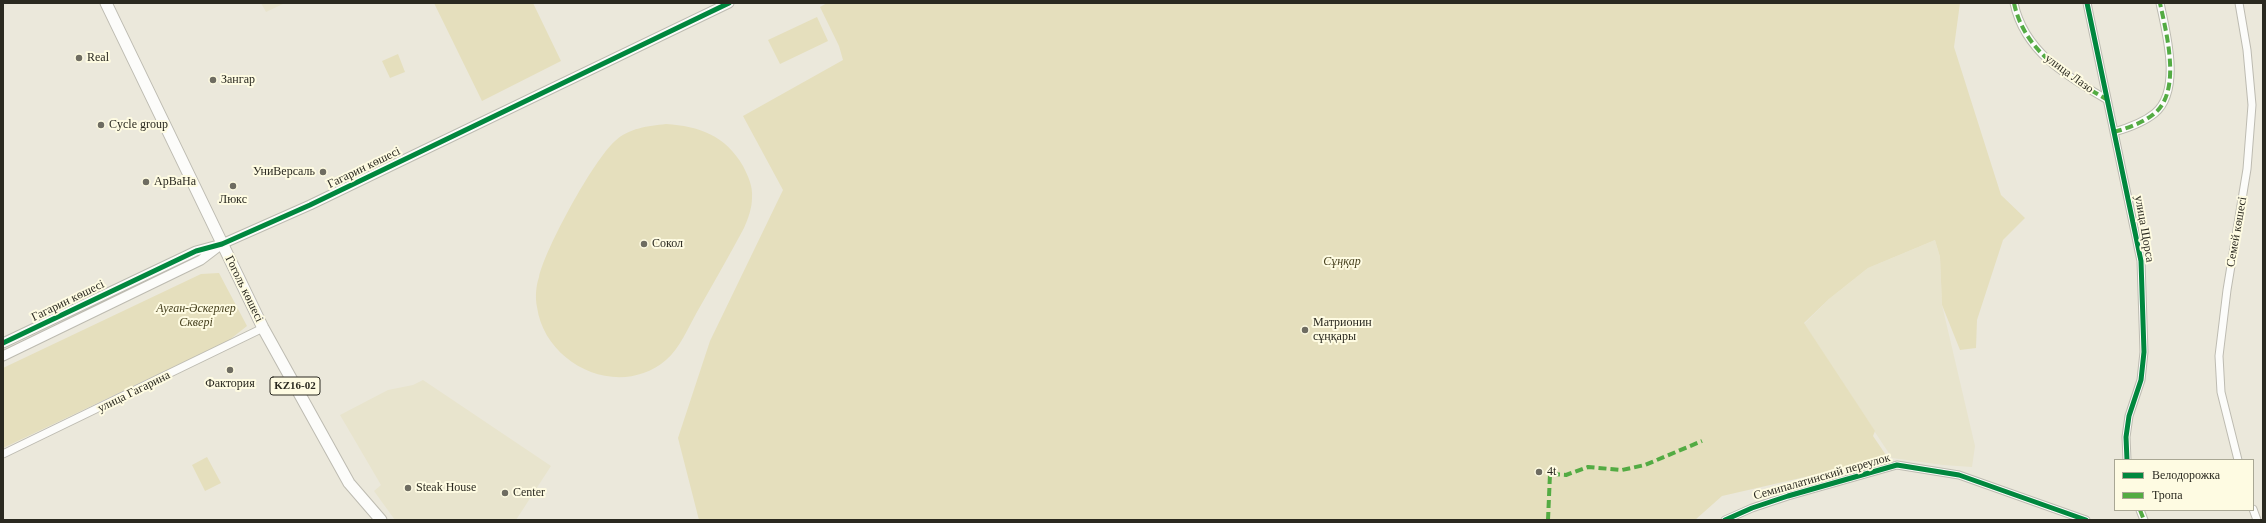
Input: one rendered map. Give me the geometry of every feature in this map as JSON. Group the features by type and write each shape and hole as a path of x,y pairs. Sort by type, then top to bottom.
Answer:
{"main road":[{"name":"Гоголь көшесі","path":"106,3 263,328 349,483 380,520"}],"street":[{"name":"Гагарин көшесі","path":"3,343 196,251 222,244 310,205 710,7 730,3"},
{"name":"улица Лазо","path":"2014,3 2017,20 2032,44 2048,62 2106,99"},
{"name":"улица Щорса","path":"2086,3 2141,261 2144,352 2141,380 2129,416 2126,438 2128,459"},
{"path":"2114,132 2133,126 2156,112 2166,97 2171,78 2169,52 2160,3"},
{"name":"Семей көшесі","path":"2238,459 2221,392 2219,356 2227,290 2247,169 2252,105 2247,50 2239,3"},
{"name":"Гагарин көшесі","path":"3,356 202,260 222,244"},
{"name":"улица Гагарина","path":"3,454 263,328"},
{"name":"Семипалатинский переулок","path":"1725,520 1752,508 1788,496 1897,466 1958,475 2086,520"}],"shaded area":[{"path":"261,3 285,3 266,12"},
{"path":"1935,240 1940,257 1942,305 1975,446 1972,467 1943,465 1892,458 1804,324 1829,299 1868,268"},
{"path":"423,380 551,466 516,520 395,520 374,491 381,485 340,415 388,390 413,385"}],"green space":[{"path":"434,3 533,3 561,61 482,101"},
{"name":"Сұңқар","path":"827,3 1960,3 1954,47 2001,195 2025,218 2003,240 1977,320 1976,348 1960,350 1942,305 1940,257 1935,240 1868,268 1829,299 1804,323 1875,431 1873,436 1888,458 1722,496 1695,520 699,520 678,438 710,341 783,190 743,116 843,60 839,46 820,7"},
{"path":"817,17 828,41 780,64 768,40"},
{"path":"398,54 405,72 390,78 382,61"},
{"name":"Сокол","path":"666,124 690,127 700,130 720,140 728,147 743,166 750,181 752,189 751,210 745,225 683,338 671,355 647,372 627,377 607,376 587,370 569,360 554,345 543,328 537,307 536,295 538,280 543,263 571,205 606,151 615,141 626,133 646,127"},
{"name":"Ауған-Әскерлер Сквері","path":"219,273 247,326 228,341 3,448 3,368 201,274"},
{"path":"207,457 221,483 205,491 192,465"}],"marked path":[{"path":"2014,3 2019,20 2027,35 2037,48 2062,71 2106,99"},
{"path":"2114,132 2130,127 2150,117 2163,103 2168,90 2170,60 2166,29 2160,3"},
{"path":"1548,520 1550,474 1566,475 1588,467 1622,470 1645,465 1702,441"},
{"path":"2140,511 2144,520"}],"cycle path":[{"path":"3,343 196,251 222,244 310,205 729,3"},
{"path":"2087,3 2141,261 2144,352 2141,380 2129,416 2126,437 2127,459"},
{"path":"1725,520 1752,508 1788,496 1897,465 1959,475 2086,520"}],"place":[{"name":"Real","path":"79,58"},
{"name":"Зангар","path":"213,80"},
{"name":"Cycle group","path":"101,125"},
{"name":"УниВерсаль","path":"323,172"},
{"name":"АрВаНа","path":"146,182"},
{"name":"Люкс","path":"233,186"},
{"name":"Сокол","path":"644,244"},
{"name":"Матрионин сұңқары","path":"1305,330"},
{"name":"Фактория","path":"230,370"},
{"name":"4t","path":"1539,472"},
{"name":"Steak House","path":"408,488"},
{"name":"Center","path":"505,493"}]}
